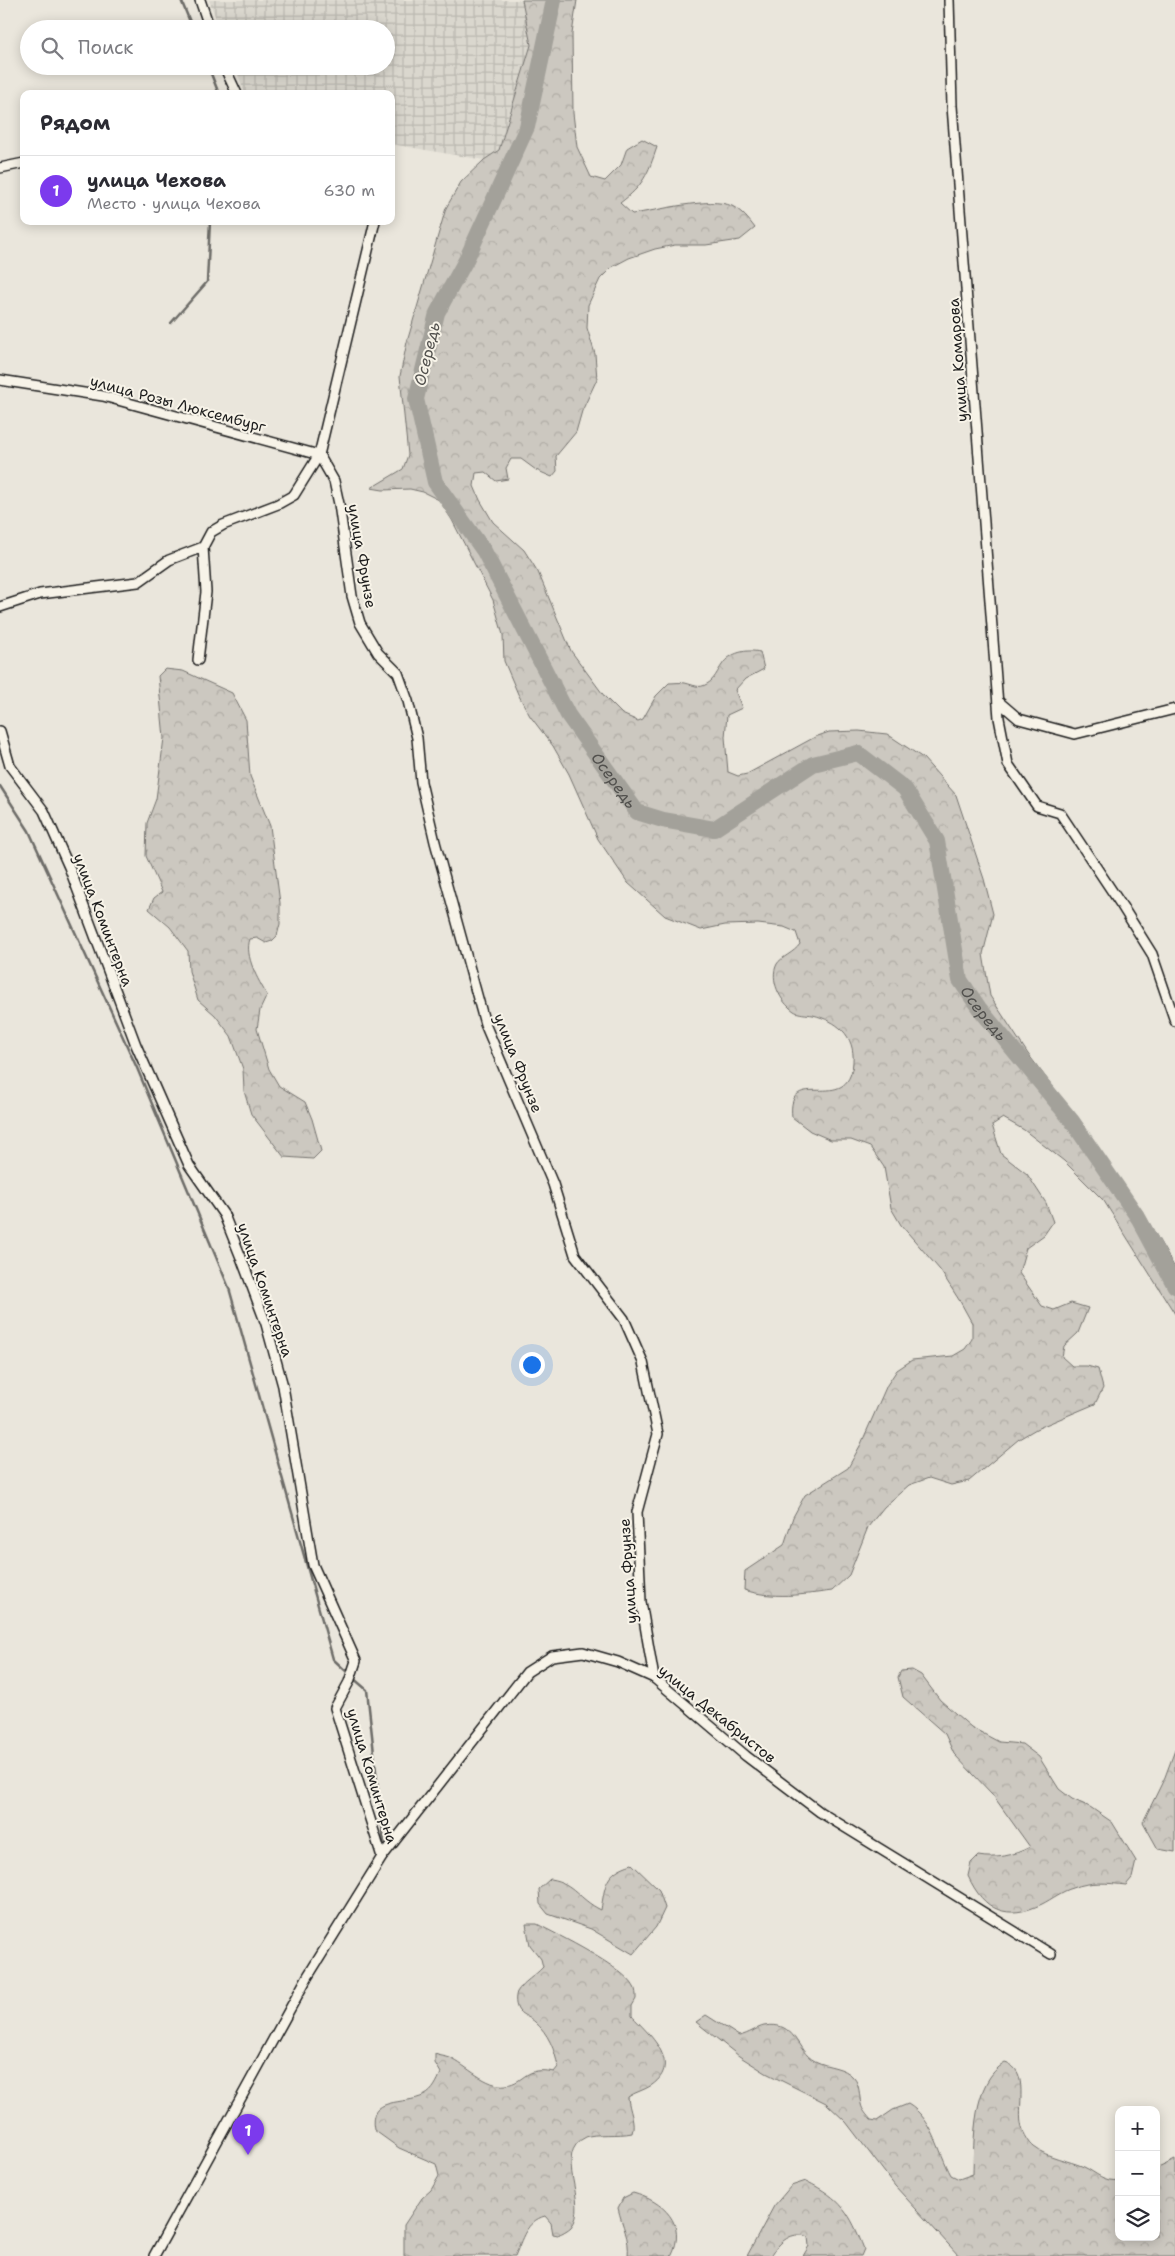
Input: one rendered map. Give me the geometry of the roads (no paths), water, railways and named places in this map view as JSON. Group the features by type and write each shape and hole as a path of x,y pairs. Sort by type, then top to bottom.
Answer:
{"street":[{"path":"200,0 207,20"},
{"name":"улица Комарова","path":"949,0 952,106 999,718 1008,764 1037,806 1060,813 1122,906 1152,954 1175,1021"},
{"path":"228,75 235,90"},
{"path":"0,168 20,164"},
{"path":"198,660 206,592 203,547 211,532 223,525 278,504 294,495 319,455 374,225"},
{"name":"улица Розы Люксембург","path":"0,380 103,396 319,455"},
{"name":"улица Фрунзе","path":"319,455 334,481 352,596 360,623 378,653 398,673 408,700 417,738 421,782 434,842 485,1024 553,1184 575,1255 624,1319 643,1362 658,1434 637,1512 641,1602 654,1678"},
{"path":"0,607 40,594 138,582 169,560 203,547"},
{"path":"998,701 1019,719 1075,734 1175,709"},
{"name":"улица Коминтерна","path":"0,731 10,766 44,811 69,867 136,1045 189,1165 224,1215 254,1290 283,1386 313,1565 356,1661 349,1682 335,1708 382,1857"},
{"name":"улица Декабристов","path":"154,2256 308,1976 382,1857 527,1672 552,1656 583,1652 618,1662 654,1678 746,1756 820,1812 1051,1954"}],"waterway":[{"path":"181,0 189,20"},
{"name":"Осередь","path":"554,0 527,127 466,260 437,313 416,399 435,482 484,551 568,715 637,812 663,820 714,829 813,764 858,753 905,789 937,841 960,980 979,1008 1072,1121 1139,1219 1175,1286"},
{"path":"212,75 217,90"},
{"path":"171,323 207,282 210,225"},
{"path":"0,786 29,831 137,1068 229,1288 333,1659 348,1673"},
{"path":"352,1677 367,1690 384,1843"}],"place":[{"name":"улица Чехова","path":"248,2155"}]}
